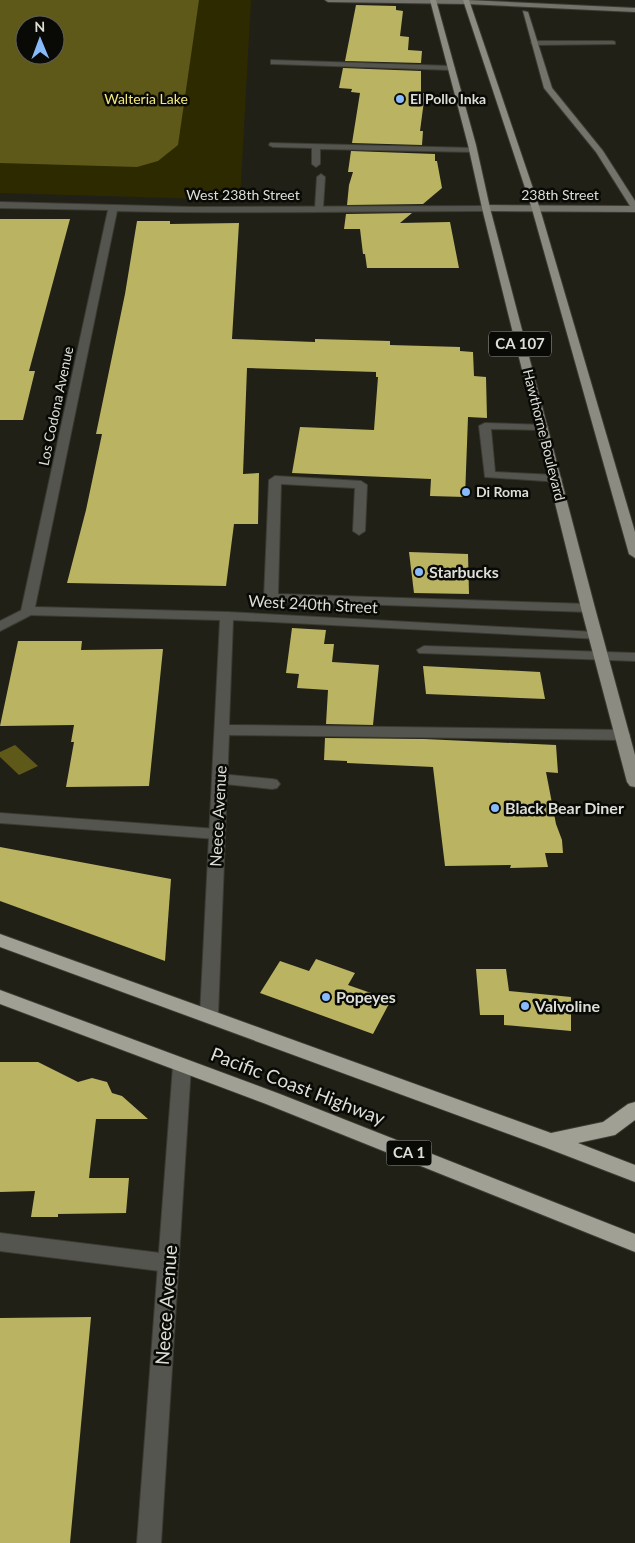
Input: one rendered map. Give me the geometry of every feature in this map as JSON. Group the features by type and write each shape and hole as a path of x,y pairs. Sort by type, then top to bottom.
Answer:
{"highway":[{"name":"Pacific Coast Highway","path":"0,940 209,1015 635,1174"},
{"name":"Pacific Coast Highway","path":"0,996 273,1099 635,1243"},
{"path":"552,1142 608,1129 635,1110"}],"main road":[{"name":"Hawthorne Boulevard","path":"434,1 595,636 635,782"},
{"name":"CA 107","path":"467,1 536,209 635,554"}],"street":[{"path":"328,0 467,1 635,11"},
{"path":"434,1 471,10 526,12 635,11"},
{"path":"526,12 548,88 599,151 635,208"},
{"path":"535,43 613,43"},
{"path":"274,62 451,68"},
{"path":"273,145 473,150"},
{"path":"316,146 316,164"},
{"path":"319,208 321,177"},
{"name":"West 238th Street","path":"0,204 271,210 319,208 486,208"},
{"name":"Los Codona Avenue","path":"28,610 113,207"},
{"name":"238th Street","path":"486,208 635,208"},
{"path":"542,427 485,426 489,475 556,479"},
{"path":"359,532 361,485 275,480 271,598 588,608"},
{"path":"0,627 28,610"},
{"name":"West 240th Street","path":"28,610 227,616 595,636"},
{"name":"Neece Avenue","path":"209,1015 227,616"},
{"path":"424,650 635,657"},
{"path":"222,730 623,735"},
{"path":"220,779 272,784"},
{"path":"0,818 217,834"},
{"name":"Neece Avenue","path":"150,1543 182,1066"},
{"path":"0,1242 168,1263"}],"green space":[{"name":"Walteria Lake","path":"0,0 251,0 240,200 0,193"}],"shaded area":[{"name":"Walteria Lake","path":"0,0 199,0 178,145 158,161 137,167 0,163"},
{"path":"15,745 38,766 19,775 0,757 0,752"}],"building":[{"path":"356,5 396,6 396,10 403,11 400,36 409,37 408,50 422,51 421,63 345,61"},
{"path":"343,68 421,71 421,93 425,93 420,131 423,131 422,145 352,143 360,93 351,92 352,89 339,88"},
{"path":"351,151 435,154 442,188 423,204 347,205 349,185 353,172 348,172"},
{"path":"412,213 400,223 450,222 459,268 367,268 360,229 344,229 346,214"},
{"path":"0,219 70,219 29,371 35,371 23,420 0,420"},
{"path":"137,221 170,221 170,224 239,223 232,339 315,342 315,339 390,341 390,345 460,347 460,351 473,352 474,376 486,377 487,418 468,417 465,497 430,496 431,479 292,473 300,427 374,430 378,377 376,377 376,372 247,368 243,474 259,473 258,524 234,524 226,586 67,583 86,510 102,434 96,434 125,294"},
{"path":"409,552 468,554 469,594 414,593"},
{"path":"292,628 326,630 324,644 334,644 332,662 379,665 373,725 326,724 328,690 297,688 299,674 286,673"},
{"path":"18,641 82,641 81,650 163,649 149,786 66,787 74,742 71,742 74,725 0,726"},
{"path":"423,666 540,672 545,699 426,694"},
{"path":"325,738 424,739 556,745 558,773 546,772 556,824 562,840 563,853 545,853 548,867 510,868 511,865 445,866 433,767 347,763 347,761 324,760"},
{"path":"0,847 171,879 165,961 0,901"},
{"name":"Popeyes","path":"316,959 355,973 348,985 391,1000 373,1034 260,993 280,961 309,971"},
{"name":"Valvoline","path":"476,969 506,969 509,991 571,997 571,1031 504,1025 504,1015 480,1015"},
{"path":"0,1062 38,1062 78,1082 92,1078 107,1082 112,1093 122,1096 148,1119 96,1119 89,1178 129,1178 126,1213 58,1214 58,1217 31,1217 35,1191 0,1192"},
{"path":"91,1317 70,1543 0,1543 0,1318"}],"place":[{"name":"El Pollo Inka","path":"400,99"},
{"name":"Di Roma","path":"466,492"},
{"name":"Starbucks","path":"419,572"},
{"name":"Black Bear Diner","path":"495,808"},
{"name":"Popeyes","path":"326,997"},
{"name":"Valvoline","path":"525,1006"}]}
